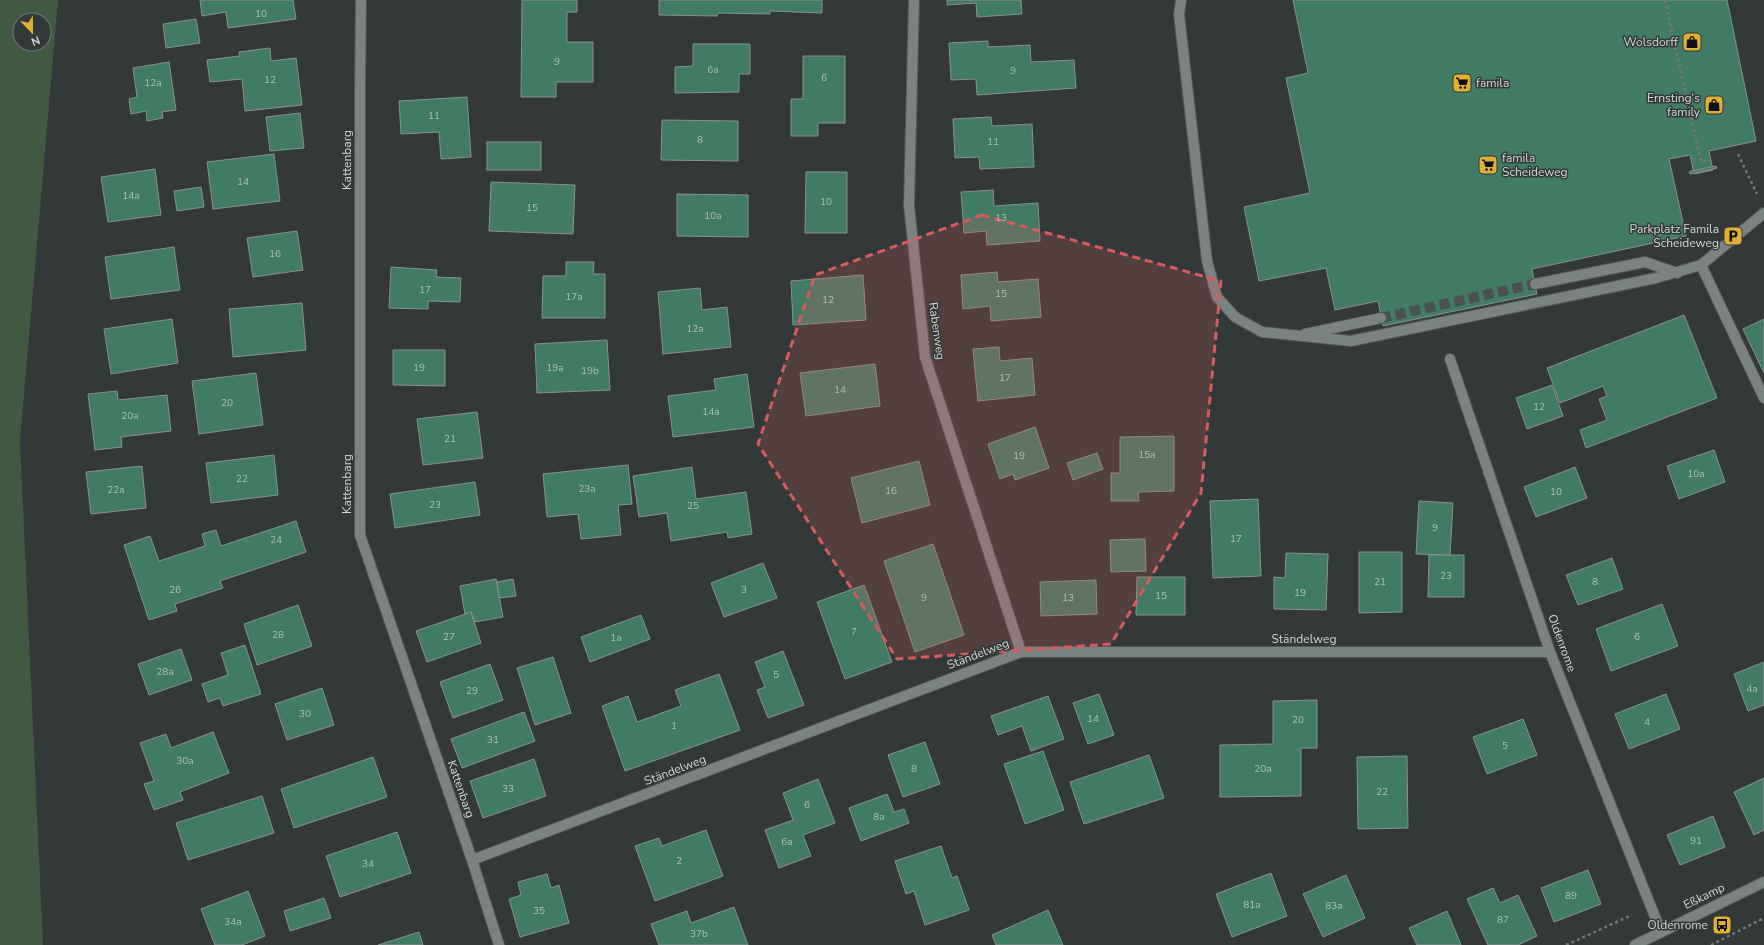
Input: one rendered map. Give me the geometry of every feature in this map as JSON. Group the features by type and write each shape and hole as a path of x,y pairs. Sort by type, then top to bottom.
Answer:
{"street":[{"name":"Kattenbarg","path":"361,0 360,535 472,860 499,945"},
{"name":"Rabenweg","path":"914,0 909,205 926,357 1021,652"},
{"path":"1181,0 1179,14 1207,261 1217,297 1235,317 1262,332 1351,341 1677,273 1701,265 1764,213"},
{"path":"1535,284 1645,262 1677,273"},
{"path":"1701,265 1764,398"},
{"path":"1295,336 1381,318"},
{"name":"Oldenrome","path":"1450,359 1550,652 1662,932"},
{"name":"Ständelweg","path":"472,860 1021,652 1550,652"},
{"name":"Eßkamp","path":"1635,945 1764,882"}],"path":[{"path":"1665,0 1701,162 1711,160"},
{"path":"1738,154 1758,195"},
{"path":"1711,945 1764,918"}],"highlighted area":[{"path":"982,215 1221,281 1201,493 1111,644 897,659 758,444 815,275"}],"green space":[{"path":"0,0 58,0 20,441 43,945 0,945"}],"building":[{"path":"200,0 293,0 296,19 228,28 226,12 202,16"},
{"path":"522,0 577,0 577,12 567,12 567,42 593,42 593,82 556,82 556,97 521,97"},
{"path":"659,0 822,0 822,13 770,11 770,14 718,13 717,16 659,15"},
{"path":"947,0 1021,0 1022,14 977,17 976,3 947,5"},
{"name":"famila Scheideweg","path":"1293,0 1727,0 1756,141 1709,151 1713,170 1694,174 1690,155 1669,159 1686,236 1532,269 1537,294 1383,326 1378,301 1335,310 1326,268 1259,281 1244,207 1310,193 1286,78 1308,73"},
{"path":"196,19 200,43 166,48 163,24"},
{"path":"988,41 988,47 1030,45 1031,62 1074,60 1076,88 977,95 976,79 951,80 949,43"},
{"path":"693,44 750,44 750,74 739,74 739,92 675,93 675,67 693,66"},
{"path":"270,48 271,61 296,58 302,105 245,111 242,79 210,82 207,60 240,56 239,52"},
{"path":"803,56 845,56 845,123 818,123 818,136 791,136 791,99 803,99"},
{"path":"169,62 176,110 162,112 163,118 147,121 146,111 131,114 129,99 137,97 133,68"},
{"path":"467,97 471,157 441,159 439,132 401,134 399,101"},
{"path":"300,113 304,148 270,151 266,117"},
{"path":"991,117 992,126 1032,124 1034,167 980,169 979,157 955,158 953,119"},
{"path":"662,120 738,121 738,161 661,160"},
{"path":"487,142 541,142 541,170 487,170"},
{"path":"274,154 280,201 213,209 207,162"},
{"path":"1716,166 1717,168 1690,174 1689,172 1691,171"},
{"path":"155,169 161,215 108,222 101,177"},
{"path":"806,172 847,172 847,233 805,233"},
{"path":"491,182 575,185 573,234 489,231"},
{"path":"201,187 204,207 177,211 174,191"},
{"path":"993,190 994,206 1038,203 1040,241 987,245 986,231 964,233 961,192"},
{"path":"677,194 748,195 748,237 677,236"},
{"path":"297,231 303,270 253,277 247,238"},
{"path":"174,247 180,290 111,299 105,257"},
{"path":"566,262 594,262 593,274 605,274 605,318 542,318 543,276 566,276"},
{"path":"391,267 437,270 436,277 461,278 460,302 428,301 428,309 389,308"},
{"path":"997,272 998,282 1038,279 1041,317 991,321 990,306 963,309 961,275"},
{"path":"863,275 866,320 793,325 791,281"},
{"path":"700,288 702,310 727,307 731,347 663,354 658,292"},
{"path":"302,303 306,350 233,357 229,309"},
{"path":"1684,315 1717,398 1586,448 1580,430 1607,420 1599,399 1607,396 1603,386 1560,403 1547,368"},
{"path":"172,319 178,363 111,374 104,329"},
{"path":"1764,319 1764,373 1743,329"},
{"path":"607,340 610,390 537,393 535,344"},
{"path":"999,347 1000,361 1032,358 1035,395 978,401 973,349"},
{"path":"393,350 445,350 445,386 393,385"},
{"path":"875,364 880,406 806,416 800,373"},
{"path":"256,373 263,425 199,434 192,381"},
{"path":"747,374 754,427 673,437 668,396 716,390 714,379"},
{"path":"1552,385 1563,416 1527,429 1516,398"},
{"path":"117,391 118,400 167,395 171,431 121,437 122,447 95,450 88,394"},
{"path":"477,412 483,458 423,465 417,419"},
{"path":"1035,427 1049,468 1015,480 1013,474 1000,479 988,444"},
{"path":"1174,436 1174,491 1138,492 1139,501 1111,501 1111,473 1120,473 1120,437"},
{"path":"1714,450 1725,482 1679,499 1667,466"},
{"path":"1097,453 1103,469 1073,480 1067,463"},
{"path":"274,455 278,495 211,503 206,463"},
{"path":"919,461 930,505 862,523 851,478"},
{"path":"628,465 632,504 618,505 621,535 581,539 578,514 547,517 543,474"},
{"path":"142,466 146,508 91,514 86,472"},
{"path":"692,467 696,499 746,492 752,534 728,538 727,532 671,541 667,513 639,517 633,476"},
{"path":"1575,467 1587,498 1536,517 1524,487"},
{"path":"475,482 480,515 395,528 390,494"},
{"path":"1258,499 1261,576 1213,578 1210,501"},
{"path":"1419,501 1453,503 1450,555 1416,554"},
{"path":"296,521 306,552 220,581 223,588 175,604 177,611 149,620 124,545 150,536 159,561 205,546 202,534 216,530 221,546"},
{"path":"1145,539 1146,571 1111,572 1110,540"},
{"path":"933,544 964,635 915,652 884,561"},
{"path":"1359,552 1402,552 1402,612 1359,613"},
{"path":"1286,553 1328,554 1326,610 1274,609 1274,577 1285,578"},
{"path":"1429,555 1464,555 1464,597 1428,597"},
{"path":"1612,558 1623,589 1578,605 1566,575"},
{"path":"763,563 777,598 724,617 711,583"},
{"path":"1137,577 1185,577 1185,615 1136,615"},
{"path":"496,579 503,617 475,622 471,612 465,614 460,586"},
{"path":"513,579 516,596 499,598 497,582"},
{"path":"1096,580 1097,614 1041,616 1040,582"},
{"path":"864,585 892,662 845,679 817,602"},
{"path":"1662,604 1678,646 1611,671 1596,629"},
{"path":"298,605 312,646 257,665 244,624"},
{"path":"471,612 481,643 427,662 416,631"},
{"path":"641,615 650,639 590,662 581,637"},
{"path":"245,645 261,694 223,706 220,698 208,702 202,684 228,675 221,653"},
{"path":"181,649 192,680 149,695 138,664"},
{"path":"783,651 804,705 768,718 757,690 765,687 755,662"},
{"path":"553,657 571,713 535,725 517,668"},
{"path":"1764,662 1764,705 1748,711 1734,674"},
{"path":"490,664 503,700 453,718 440,682"},
{"path":"719,674 740,730 625,771 602,706 628,696 637,722 681,706 675,690"},
{"path":"322,688 334,725 287,740 275,704"},
{"path":"1099,694 1114,735 1088,744 1073,703"},
{"path":"1666,694 1680,729 1629,749 1615,714"},
{"path":"1048,696 1064,739 1031,751 1022,726 998,735 991,716"},
{"path":"1317,700 1317,748 1301,748 1301,796 1220,797 1220,745 1273,744 1273,701"},
{"path":"524,712 535,741 462,768 451,739"},
{"path":"1523,719 1537,755 1487,774 1473,737"},
{"path":"213,732 229,773 180,792 183,800 154,810 144,784 154,781 140,743 166,734 171,748"},
{"path":"925,742 940,784 903,797 888,755"},
{"path":"1043,751 1064,810 1025,824 1004,764"},
{"path":"1149,755 1164,798 1084,824 1070,782"},
{"path":"1407,756 1408,828 1358,829 1357,757"},
{"path":"373,757 387,797 294,828 281,789"},
{"path":"534,759 546,796 483,818 470,781"},
{"path":"1764,778 1764,830 1754,835 1734,792"},
{"path":"818,779 835,823 803,835 811,856 779,868 765,830 793,820 783,793"},
{"path":"887,794 894,812 904,809 909,823 861,841 849,808"},
{"path":"262,796 274,833 188,860 176,823"},
{"path":"1713,816 1725,847 1680,865 1667,835"},
{"path":"706,830 723,876 655,901 635,846 659,838 662,846"},
{"path":"397,832 411,873 340,897 326,856"},
{"path":"941,846 952,878 957,876 969,910 925,925 914,891 906,894 895,861"},
{"path":"1588,870 1601,904 1554,922 1541,888"},
{"path":"1271,873 1287,916 1232,937 1216,894"},
{"path":"547,874 551,888 559,885 569,923 520,937 509,899 521,895 518,882"},
{"path":"1346,875 1365,918 1323,937 1303,894"},
{"path":"1493,888 1500,903 1518,895 1537,936 1518,945 1488,945 1467,899"},
{"path":"248,891 265,936 242,945 215,945 201,909"},
{"path":"324,898 331,918 290,931 284,911"},
{"path":"734,907 748,945 659,945 651,924 687,911 691,923"},
{"path":"1048,910 1063,945 996,945 992,935"},
{"path":"1447,911 1461,945 1417,945 1409,928"},
{"path":"419,932 423,945 378,945"}],"tunnel":[{"path":"1381,318 1535,284"}],"place":[{"name":"Wolsdorff","path":"1692,42"},
{"name":"famila","path":"1462,83"},
{"name":"Ernsting's family","path":"1714,105"},
{"name":"famila Scheideweg","path":"1488,165"},
{"name":"Parkplatz Famila Scheideweg","path":"1733,236"},
{"name":"Oldenrome","path":"1722,925"}]}
